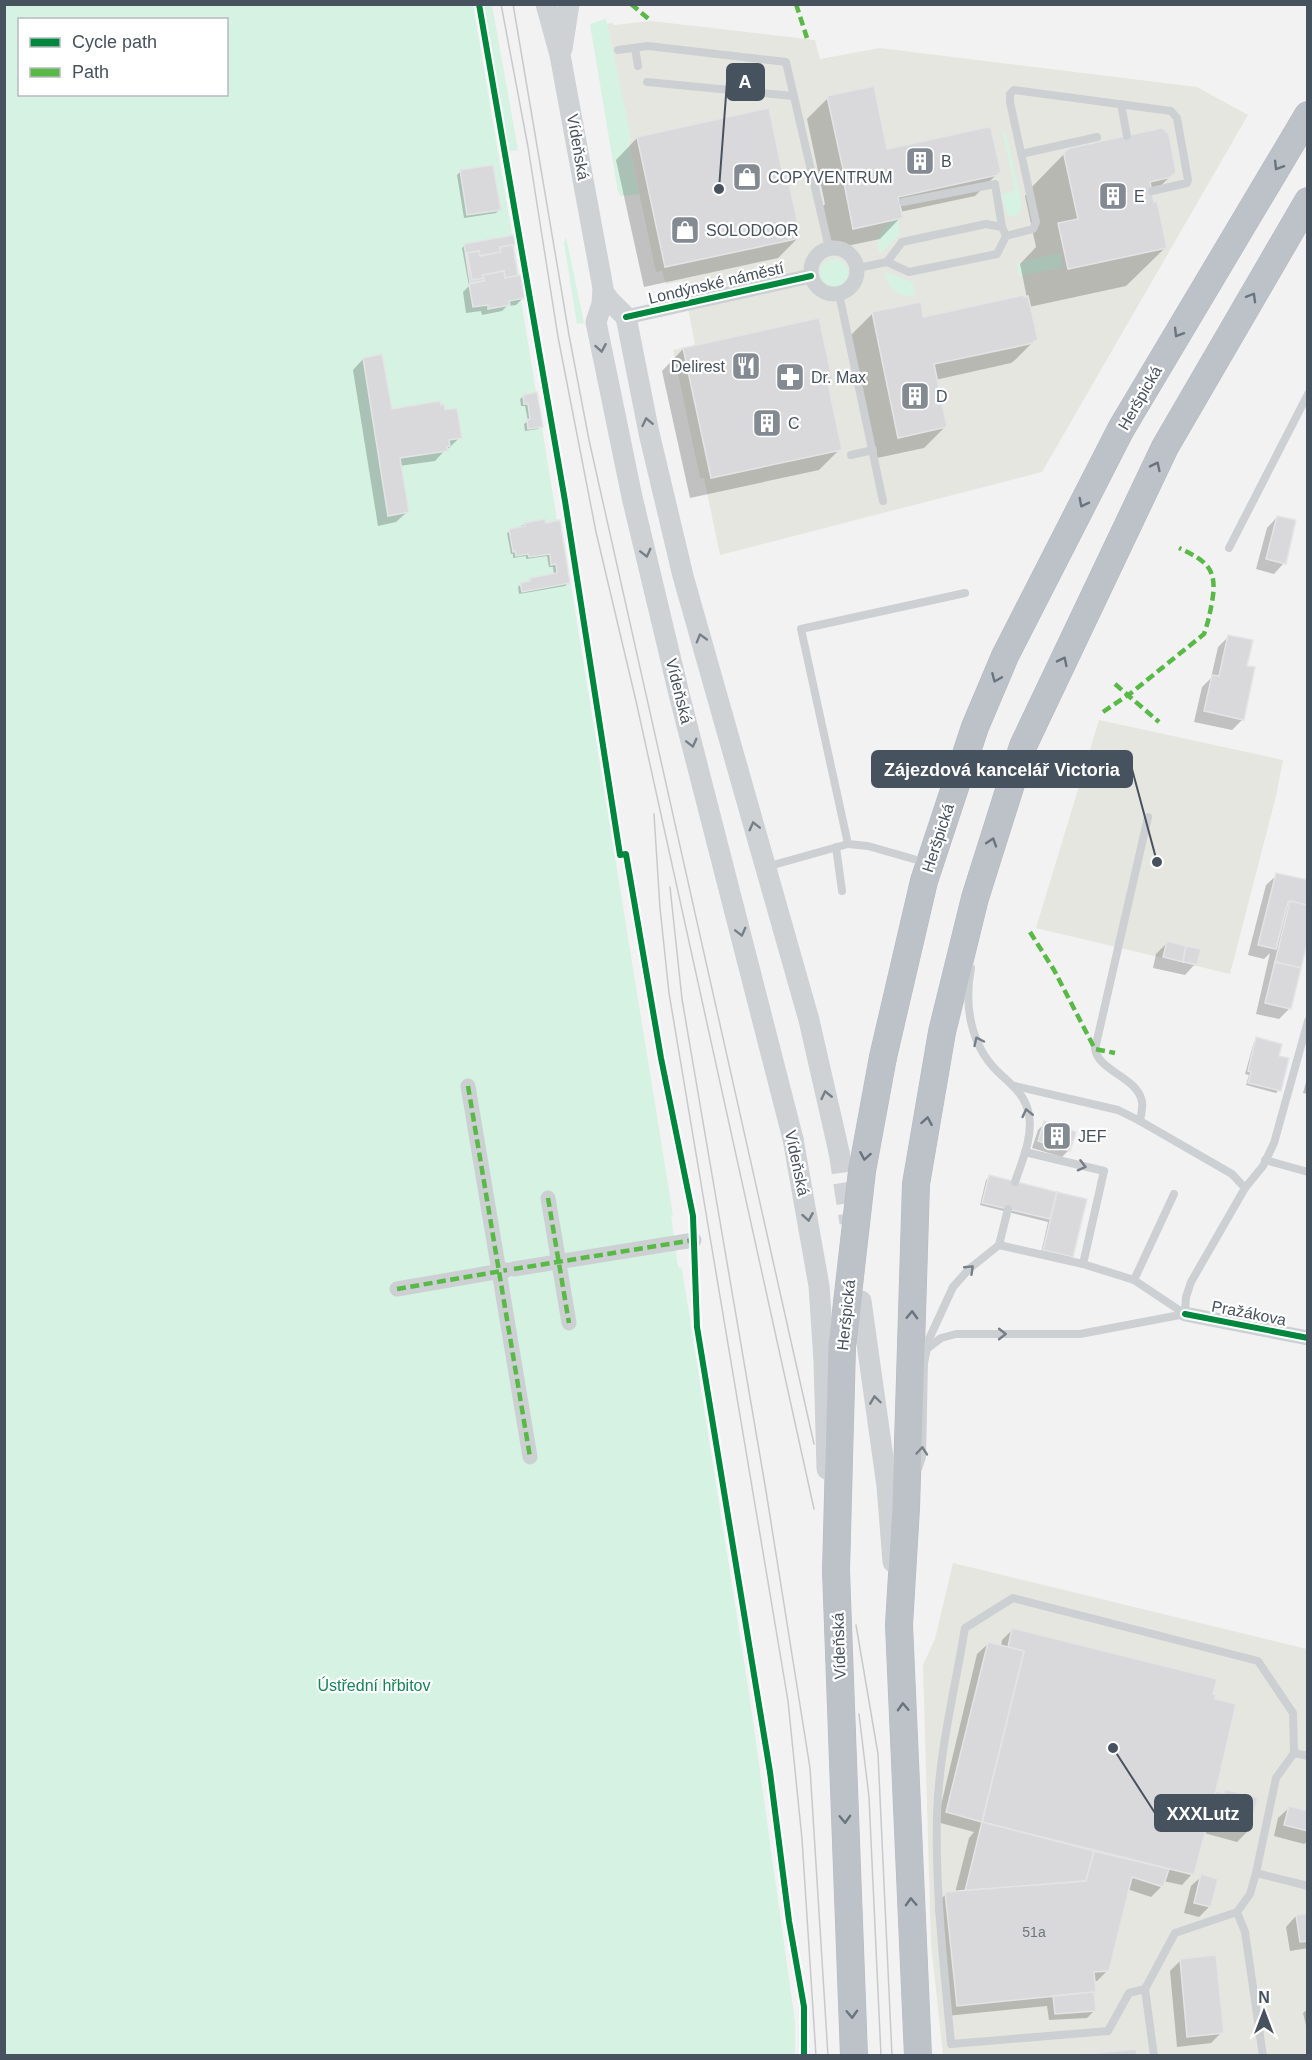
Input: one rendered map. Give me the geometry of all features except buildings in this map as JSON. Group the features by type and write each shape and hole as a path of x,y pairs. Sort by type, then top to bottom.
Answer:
{"highway":[{"name":"Heršpická","path":"836,1571 842,1347 862,1172 883,1057 929,864 975,727 1005,656 1121,429 1308,115"},
{"path":"918,2055 899,1625 906,1508 916,1184 942,1032 975,898 1023,746 1165,447 1308,201"},
{"name":"Vídeňská","path":"836,1571 854,2055"}],"main road":[{"name":"Vídeňská","path":"546,4 560,55 603,291 596,322 632,496 683,709 793,1139 819,1286 825,1361 827,1503 836,1571"},
{"path":"560,55 569,4"},
{"path":"603,291 626,317"},
{"name":"Vídeňská","path":"626,317 647,423 682,576 745,789 764,867 809,1020 839,1152"},
{"path":"861,1301 887,1486 899,1625"}],"street":[{"path":"837,247 850,254 858,268 856,281 852,287 839,294 825,292 814,283 811,276 813,262 817,255 829,248 837,247"},
{"name":"Londýnské náměstí","path":"626,317 811,276"},
{"path":"468,1086 507,1270 530,1457"},
{"path":"548,1198 569,1323"},
{"path":"398,1289 694,1240"},
{"name":"Pražákova","path":"1185,1314 1308,1338"}],"lane":[{"path":"618,50 648,46 786,62 829,248"},
{"path":"635,48 638,66"},
{"path":"646,82 794,96"},
{"path":"1005,236 1033,229 1036,222 1010,102 1010,94 1014,90 1171,111 1177,118 1188,180 1186,183 1152,191"},
{"path":"1121,104 1127,136"},
{"path":"1021,154 1097,137"},
{"path":"858,268 887,262 909,272 997,254 1005,236 995,184 903,202"},
{"path":"887,262 902,242 986,224 1002,227"},
{"path":"839,294 883,501"},
{"path":"1229,548 1308,394"},
{"path":"851,455 873,450"},
{"path":"848,844 801,628 965,593"},
{"path":"1140,1121 1142,1102 1140,1096 1132,1086 1098,1057 1095,1049 1148,817"},
{"path":"764,867 848,844 868,846 929,864"},
{"path":"836,848 842,891"},
{"path":"975,898 976,932"},
{"path":"974,955 968,991 968,1004 974,1032 986,1058 1015,1086 1029,1114 1030,1128 1015,1182"},
{"path":"1185,1314 1186,1298 1191,1282 1245,1188 1274,1143 1308,1021"},
{"path":"1015,1086 1041,1094 1118,1110 1232,1174 1245,1188"},
{"path":"1025,1152 1104,1172 1083,1264"},
{"path":"1265,1160 1308,1172"},
{"path":"1134,1280 1174,1194"},
{"path":"906,1508 922,1457 926,1348 953,1287 969,1269 999,1245 1008,1209"},
{"path":"999,1245 1083,1264 1134,1280 1185,1314"},
{"path":"926,1348 941,1338 956,1334 1080,1334 1185,1314"},
{"path":"1145,1989 1129,1993 1108,2031 951,2044 938,1892 938,1813 942,1768 965,1628 1013,1598 1258,1660 1293,1713 1294,1753 1276,1778 1250,1894 1237,1912 1175,1933 1145,1989 1154,2055"},
{"path":"1294,1753 1308,1756"},
{"path":"1256,1874 1308,1886"},
{"path":"1237,1912 1245,1932 1263,2055"}],"shaded area":[{"path":"651,21 815,40 820,59 880,48 1197,87 1248,115 1042,472 720,555 704,478 700,478 673,350 695,345 683,281 666,284 662,271 656,272 628,141 631,141 607,24"},
{"path":"1099,720 1283,760 1276,796 1230,974 1036,928"},
{"path":"953,1563 1307,1649 1307,2055 943,2055 931,1944 923,1665 935,1639"}],"green space":[{"name":"Ústřední hřbitov","path":"5,5 473,5 519,275 521,275 525,298 521,300 557,520 560,520 564,543 673,1215 671,1215 678,1267 682,1269 750,1700 795,2022 795,2055 5,2056"},
{"path":"483,5 492,5 518,150 507,152"},
{"path":"606,19 631,137 628,142 639,194 621,196 618,192 590,24"},
{"path":"1006,132 1022,205 1020,212 1013,217 1008,216 1001,195 1015,190 1003,133"},
{"path":"898,219 900,234 880,253 878,242 881,232 888,224"},
{"path":"566,237 584,323 577,324 564,243"},
{"path":"1060,253 1063,267 1019,276 1017,263 1024,264 1024,261"},
{"path":"834,259 844,263 848,273 844,283 834,287 824,283 820,273 824,263"},
{"path":"884,272 912,282 915,295 899,294 888,283"}],"tunnel":[{"path":"839,1152 850,1223"}],"tram line":[{"path":"501,4 528,147 558,337 596,532 636,701 814,1509"},
{"path":"513,4 589,440 814,1444"},
{"path":"654,814 660,908 669,993 788,1701 802,1839 816,2056"},
{"path":"670,887 682,999 766,1491 810,1768 828,2056"},
{"path":"856,1625 878,1754 892,2056"},
{"path":"859,1714 869,1797 881,2056"}],"marked path":[{"path":"631,4 651,21"},
{"path":"796,4 807,38"},
{"path":"1103,712 1131,693 1204,634 1210,614 1213,591 1212,574 1197,557 1179,548"},
{"path":"1115,684 1159,722"},
{"path":"1030,932 1054,970 1095,1049 1115,1053"},
{"path":"468,1086 530,1457"},
{"path":"548,1198 569,1323"},
{"path":"514,1269 694,1240"},
{"path":"397,1289 507,1270"}],"cycle path":[{"path":"479,4 565,501 620,855 626,854 661,1058 693,1216 697,1327 770,1772 789,1921 804,2007 804,2056"},
{"path":"626,317 811,276"},
{"path":"1185,1314 1308,1338"}],"place":[{"name":"B","path":"920,161"},
{"name":"COPYVENTRUM","path":"747,177"},
{"name":"A","path":"719,189"},
{"name":"E","path":"1113,196"},
{"name":"SOLODOOR","path":"685,230"},
{"name":"Delirest","path":"746,366"},
{"name":"Dr. Max","path":"790,377"},
{"name":"D","path":"915,396"},
{"name":"C","path":"767,423"},
{"name":"Zájezdová kancelář Victoria","path":"1157,862"},
{"name":"JEF","path":"1057,1136"},
{"name":"XXXLutz","path":"1113,1748"}]}
